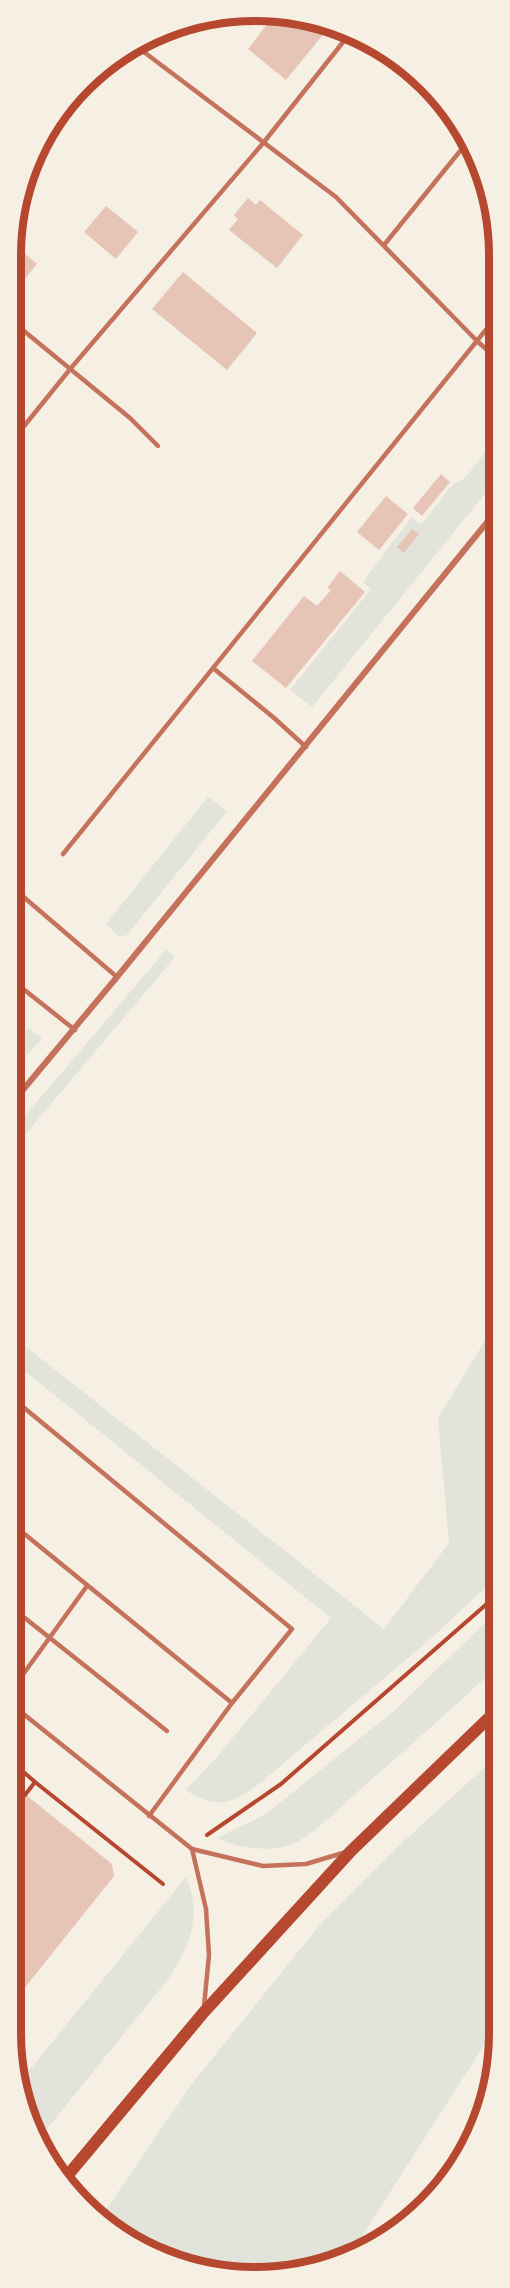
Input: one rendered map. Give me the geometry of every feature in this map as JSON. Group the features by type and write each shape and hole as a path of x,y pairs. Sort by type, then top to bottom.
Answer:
{"main road":[{"path":"69,2174 204,2012 351,1851 489,1718"}],"street":[{"path":"21,1092 306,747 489,520"}],"lane":[{"path":"21,430 264,142 345,39"},
{"path":"142,50 336,197 489,352"},
{"path":"384,245 463,148"},
{"path":"63,854 489,326"},
{"path":"21,329 130,418 158,446"},
{"path":"213,668 306,747"},
{"path":"21,895 117,977"},
{"path":"21,987 75,1029"},
{"path":"21,1404 291,1629 232,1703 149,1816"},
{"path":"21,1531 232,1703"},
{"path":"21,1677 87,1586"},
{"path":"21,1615 167,1731"},
{"path":"21,1712 192,1849 263,1866 306,1864 351,1851"},
{"path":"192,1849 206,1909 209,1955 204,2012"}],"path":[{"path":"211,1831 281,1784 489,1602"},
{"path":"21,1770 163,1884"},
{"path":"25,1795 35,1782"}],"shaded area":[{"path":"489,448 489,489 312,707 290,690 371,589 363,582 412,517 421,525 453,484 464,479"},
{"path":"208,797 227,811 127,935 119,937 106,924"},
{"path":"166,950 175,957 21,1139 21,1120"},
{"path":"28,1028 42,1038 21,1062 21,1037"},
{"path":"489,1334 489,1584 428,1641 249,1791 232,1800 215,1802 186,1790 217,1757 331,1618 21,1368 21,1343 384,1629 449,1543 438,1418"},
{"path":"489,1619 489,1674 320,1826 302,1839 284,1847 264,1849 244,1847 217,1838 266,1814 395,1710"},
{"path":"489,1763 489,2038 364,2233 355,2244 330,2255 301,2263 255,2267 209,2263 180,2255 125,2228 104,2212 191,2085 318,1927 404,1841"},
{"path":"186,1877 193,1905 192,1929 177,1965 169,1978 44,2133 33,2108 25,2076"}],"building":[{"path":"269,22 301,25 325,32 286,80 248,49"},
{"path":"248,198 256,205 260,200 303,235 277,268 229,230 238,219 234,215"},
{"path":"106,206 138,232 116,259 84,232"},
{"path":"21,250 37,264 21,283"},
{"path":"183,272 257,333 227,370 152,309"},
{"path":"441,474 450,482 422,516 413,508"},
{"path":"386,496 408,514 379,550 357,532"},
{"path":"412,529 419,534 404,553 397,547"},
{"path":"340,571 365,592 286,688 252,661 304,596 317,606 331,590 327,588"},
{"path":"21,1791 112,1864 114,1876 21,1992"}]}
